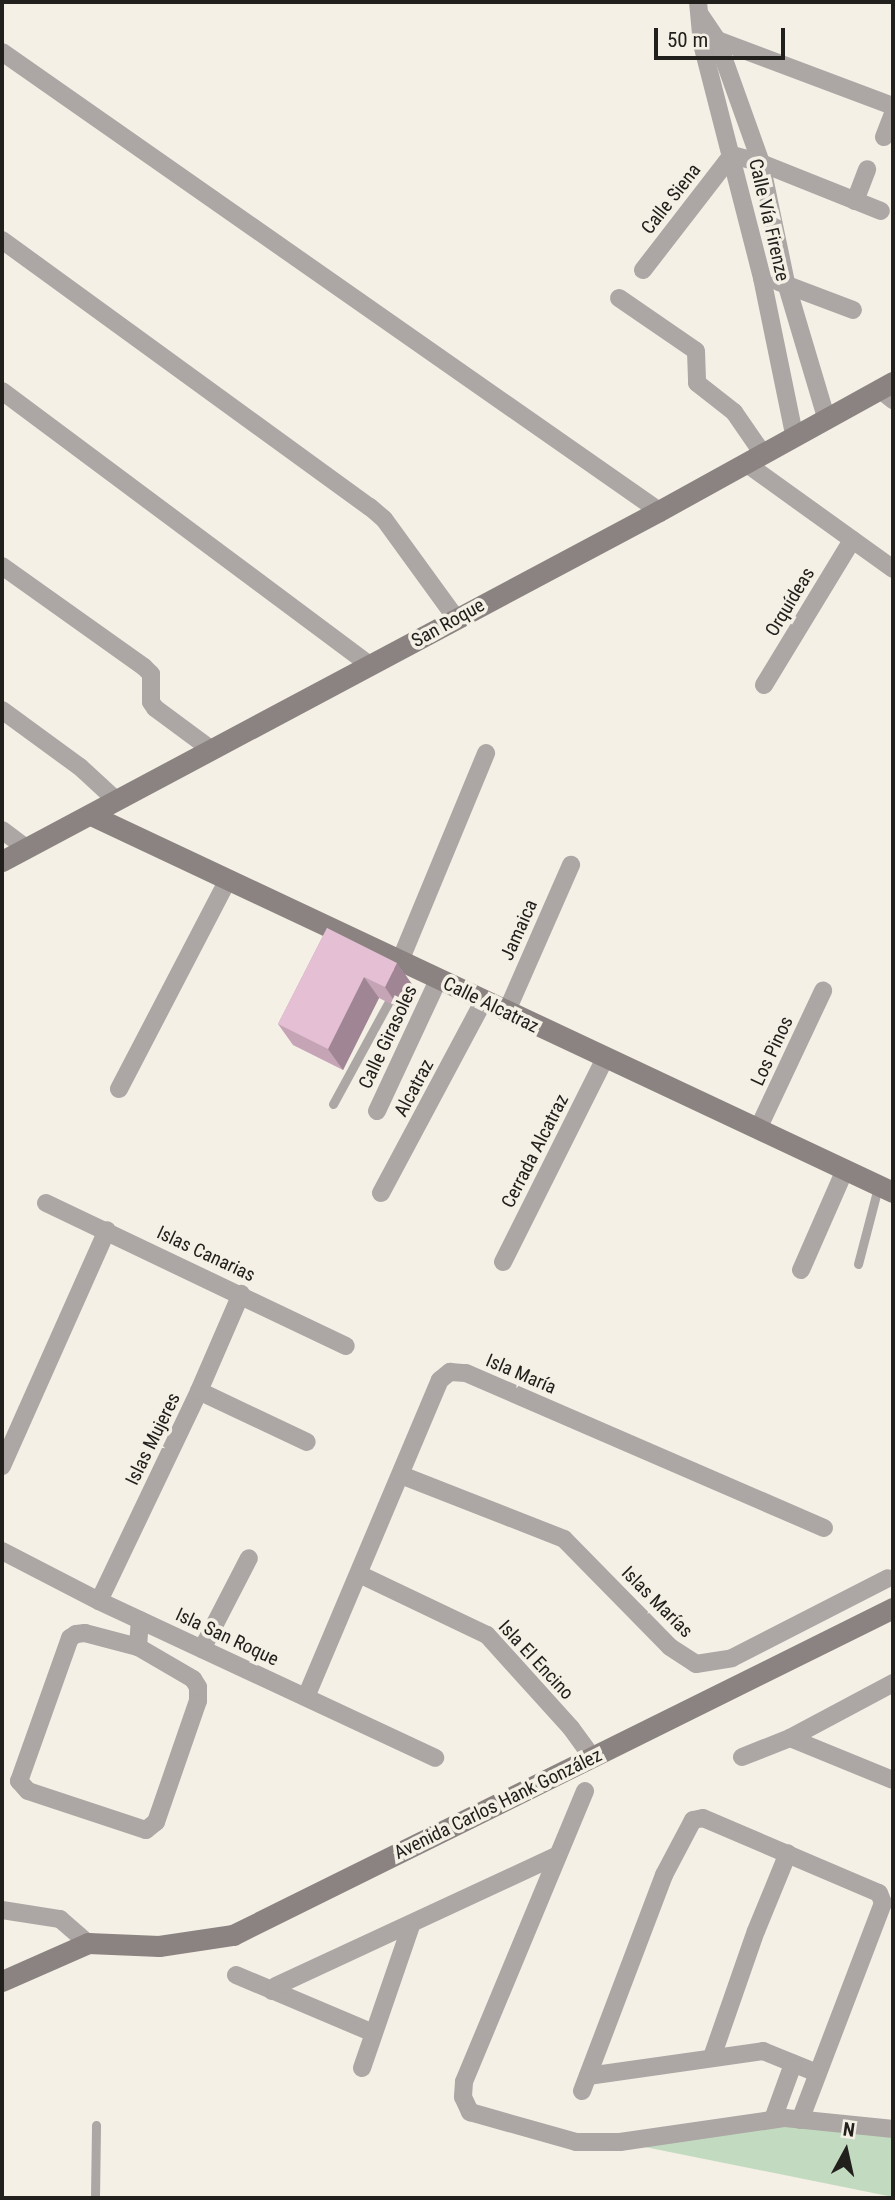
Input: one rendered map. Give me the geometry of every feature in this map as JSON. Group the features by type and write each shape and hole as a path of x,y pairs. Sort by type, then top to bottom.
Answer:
{"main road":[{"name":"San Roque","path":"2,861 659,511 755,459 794,434 888,390"},
{"name":"Calle Alcatraz","path":"91,815 401,965 886,1189"},
{"name":"Avenida Carlos Hank González","path":"88,1943 159,1946 233,1935 893,1608"},
{"path":"2,1981 88,1943"}],"street":[{"name":"Calle Vía Firenze","path":"699,9 709,42 732,155 762,278 794,434"},
{"name":"Calle Vía Firenze","path":"709,42 761,163 786,283 826,417"},
{"path":"709,42 893,106"},
{"path":"2,52 659,511"},
{"path":"884,137 893,114"},
{"path":"732,155 761,163 881,212"},
{"name":"Calle Siena","path":"643,270 732,155"},
{"path":"855,201 867,169"},
{"path":"2,240 370,507 384,519 456,618"},
{"path":"762,278 786,283 853,310"},
{"path":"619,298 696,351 697,383 734,412 755,459 852,540 893,569"},
{"path":"2,391 371,666"},
{"name":"Orquídeas","path":"764,685 852,540"},
{"path":"2,566 144,667 151,674 155,708 212,750"},
{"path":"2,710 80,767 117,801"},
{"path":"401,965 486,753"},
{"path":"2,830 26,848"},
{"name":"Jamaica","path":"506,1013 570,865"},
{"path":"119,1090 228,880"},
{"name":"Calle Girasoles","path":"377,1111 438,980"},
{"name":"Los Pinos","path":"758,1129 823,991"},
{"name":"Alcatraz","path":"381,1193 483,1002"},
{"name":"Cerrada Alcatraz","path":"503,1262 605,1058"},
{"path":"801,1270 845,1170"},
{"name":"Islas Canarias","path":"46,1203 346,1346"},
{"path":"2,1466 107,1230"},
{"name":"Islas Mujeres","path":"99,1601 199,1391 241,1294"},
{"name":"Isla María","path":"306,1697 440,1380 450,1372 466,1373 824,1528"},
{"path":"199,1391 307,1443"},
{"name":"Islas Marías","path":"401,1475 564,1539 670,1647 696,1664 732,1658 888,1578"},
{"name":"Isla San Roque","path":"2,1551 99,1601 435,1758"},
{"path":"202,1649 249,1558"},
{"name":"Isla El Encino","path":"359,1574 487,1635 571,1728 592,1757"},
{"path":"138,1647 140,1620"},
{"path":"85,1633 138,1647 193,1679 198,1688 198,1701 156,1822 146,1830 28,1791 19,1781 70,1638 85,1633"},
{"path":"742,1757 790,1738 893,1683"},
{"path":"790,1738 893,1780"},
{"path":"584,1791 464,2082 463,2097 470,2112 576,2142 620,2142 773,2119 893,2129"},
{"path":"800,2120 883,1903 879,1892 703,1818 693,1820 664,1875 585,2084 712,2057 763,2051 817,2073"},
{"path":"712,2057 756,1931 788,1853"},
{"path":"272,1991 276,1986 411,1926 556,1856"},
{"path":"2,1910 60,1919 88,1943"},
{"path":"362,2068 411,1926"},
{"path":"236,1975 373,2033"},
{"path":"773,2119 793,2063"}],"lane":[{"path":"333,1104 388,1003"},
{"path":"858,1264 886,1189"},
{"path":"95,2198 96,2125"}],"green space":[{"path":"800,2120 893,2129 893,2197 620,2142"}],"building":[{"path":"327,928 397,963 385,987 364,977 328,1049 278,1024"}]}
